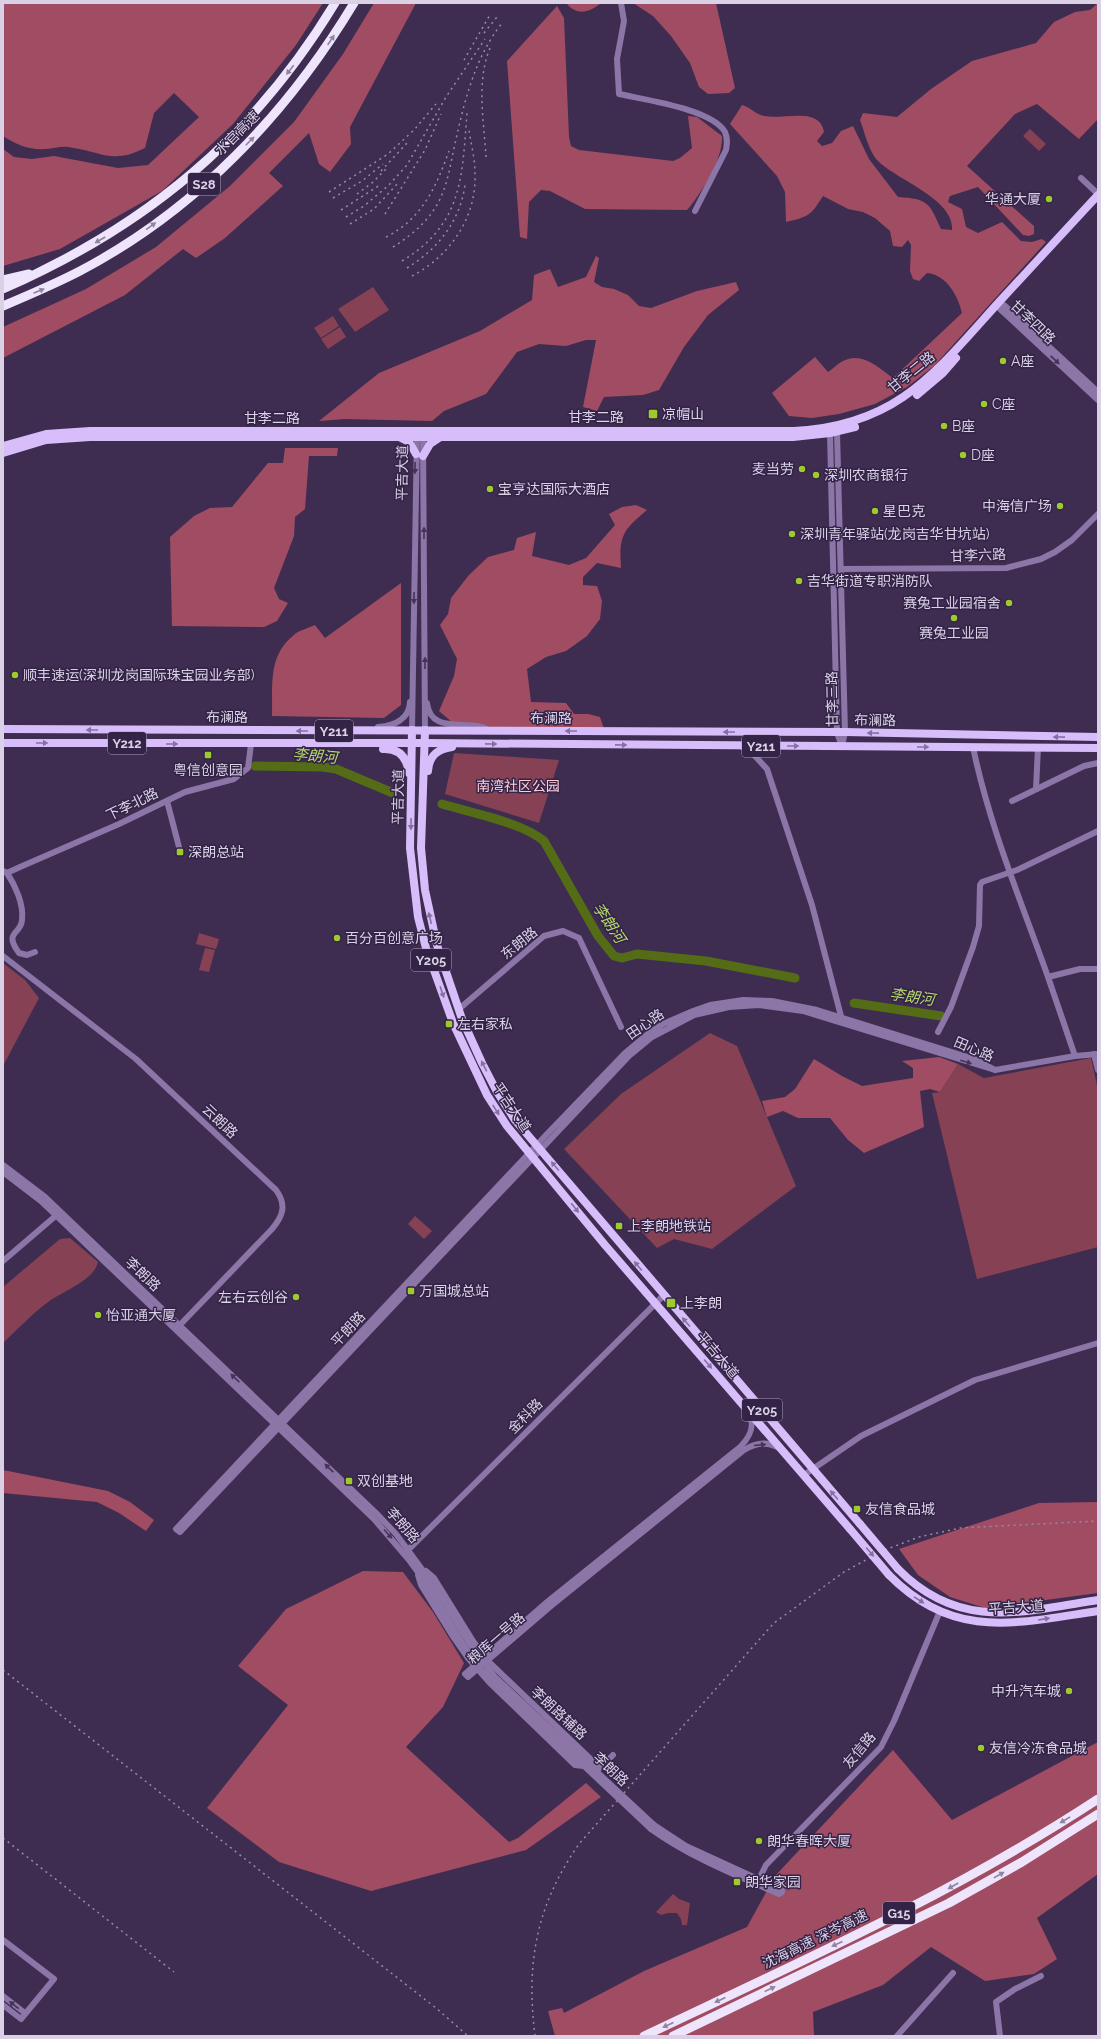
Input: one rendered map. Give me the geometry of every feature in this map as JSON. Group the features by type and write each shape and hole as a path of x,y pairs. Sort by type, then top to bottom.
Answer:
{"highway":[{"name":"水官高速","path":"3,289 40,272 105,238 166,195 222,146 248,120 276,88 303,53 335,3"},
{"name":"水官高速","path":"3,306 47,287 114,251 176,208 203,185 261,131 289,98 320,56 354,3"},
{"path":"3,280 40,272"},
{"name":"沈海高速 深岑高速","path":"644,2036 940,1893 1021,1847 1098,1799"},
{"name":"沈海高速 深岑高速","path":"673,2036 949,1903 1022,1862 1098,1814"}],"main road":[{"name":"甘李二路","path":"1001,306 1098,194"},
{"name":"甘李二路","path":"3,453 29,444 65,438 396,436 419,434 442,436 793,437 833,431 870,416 908,395 939,368 1001,306 1098,203"},
{"name":"甘李二路","path":"3,446 46,434 84,432 419,434 833,431"},
{"path":"396,436 409,442 419,455 430,444 442,436"},
{"name":"布澜路","path":"3,729 841,732 1098,737"},
{"name":"平吉大道","path":"412,730 412,869 418,917 426,948 452,1023 472,1067 487,1095 507,1126 749,1413 889,1574 917,1599 942,1612 962,1619 1000,1624 1019,1623 1098,1611"},
{"name":"平吉大道","path":"425,730 421,855 429,914 437,945 459,1008 482,1063 496,1090 516,1120 664,1296 898,1569 910,1580 936,1598 950,1605 982,1612 1018,1612 1098,1600"},
{"name":"布澜路","path":"3,743 343,745 424,743 1098,748"},
{"path":"422,803 428,790 429,762 435,753 447,748 472,744"},
{"path":"343,745 349,748 391,748 397,751 403,756 408,766 412,797"}],"street":[{"path":"621,3 624,21 617,59 619,94 696,112 716,123 725,131 728,140 726,150 695,211"},
{"path":"1081,178 1098,194"},
{"name":"甘李四路","path":"1001,306 1098,392"},
{"name":"甘李四路","path":"1001,306 1098,400"},
{"name":"甘李三路","path":"833,431 842,746"},
{"name":"平吉大道","path":"419,434 425,730"},
{"name":"平吉大道","path":"412,730 419,455"},
{"name":"甘李六路","path":"842,569 1006,568 1041,559 1055,552 1072,540 1098,514"},
{"path":"365,731 374,727 394,724 401,720 410,706 413,679"},
{"path":"425,688 427,707 433,718 440,723 484,726 490,731"},
{"name":"下李北路","path":"5,872 119,824 195,788 226,782 241,774 248,768 250,744"},
{"path":"741,746 754,755 766,769 812,905 842,1020"},
{"path":"973,747 979,777 1010,872 1075,1056 1096,1054 1098,1070"},
{"path":"1036,789 1038,747"},
{"path":"1012,801 1084,766 1098,763"},
{"path":"167,801 179,847"},
{"path":"938,1032 951,1007 975,940 979,926 980,885 982,882 1010,872 1098,831"},
{"path":"5,872 14,884 22,916 22,922 13,936 12,942 20,953 26,955 35,952"},
{"name":"东朗路","path":"459,1008 544,936 563,931 579,938 621,1027"},
{"name":"云朗路","path":"3,956 136,1059 276,1190 281,1197 283,1213 278,1222 178,1328"},
{"path":"1048,977 1080,970 1098,969"},
{"name":"田心路","path":"538,1147 636,1043 663,1024 693,1011 727,1002 758,1000 790,1003 974,1059 995,1070 1075,1056"},
{"name":"平朗路","path":"178,1531 538,1147"},
{"name":"李朗路","path":"3,1165 31,1185 58,1214 378,1515 428,1581 469,1643 495,1677 652,1827 684,1851 781,1892 761,1880 686,1846 652,1827"},
{"name":"李朗路","path":"3,1172 58,1214"},
{"path":"3,1261 58,1214"},
{"name":"金科路","path":"406,1551 664,1296"},
{"path":"804,1475 860,1436 975,1380 1098,1344"},
{"name":"粮库一号路","path":"487,1659 547,1602 740,1447 749,1436 751,1430 749,1413"},
{"name":"粮库一号路","path":"476,1668 744,1450 755,1444 769,1444 782,1450"},
{"name":"李朗路辅路","path":"420,1570 434,1578 487,1659 499,1673 600,1768"},
{"name":"李朗路辅路","path":"420,1570 421,1585 452,1635 476,1668 575,1765 600,1768"},
{"name":"友信路","path":"761,1880 766,1866 881,1746 894,1721 942,1612"},
{"path":"600,1768 613,1754"},
{"path":"3,1940 54,1979 21,2019 3,2005"},
{"path":"896,2036 953,1973"},
{"path":"1000,2036 996,2002 1015,1989 1041,1976"},
{"path":"3,1996 25,2013"}],"green space":[{"path":"1030,129 1046,144 1039,151 1023,136"},
{"path":"373,287 389,310 355,332 338,309"},
{"path":"333,316 339,326 321,338 314,328"},
{"path":"340,327 346,337 328,349 321,339"},
{"name":"南湾社区公园","path":"454,753 559,760 539,823 445,794"},
{"path":"199,933 219,939 216,949 196,944"},
{"path":"205,948 215,950 209,972 199,970"},
{"path":"3,963 25,980 39,998 3,1066"},
{"path":"710,1033 737,1046 796,1186 712,1249 674,1239 657,1248 564,1149 621,1094"},
{"path":"1091,1058 1098,1090 1098,1247 977,1279 932,1093 940,1092 958,1064 984,1078"},
{"path":"415,1216 432,1231 424,1239 408,1224"},
{"path":"70,1238 98,1262 96,1268 92,1274 80,1283 54,1298 42,1307 3,1343 3,1287 60,1239"},
{"path":"673,1894 679,1899 690,1903 687,1925 682,1925 681,1919 677,1913 661,1915 656,1912"}],"shaded area":[{"path":"3,3 323,3 296,45 233,124 162,191 60,249 3,266 3,149 14,157 32,159 54,156 118,168 148,165 199,117 174,93 154,113 145,148 124,156 106,155 68,147 34,149 8,139 3,136"},
{"path":"374,3 416,3 350,127 351,144 330,172 319,164 309,133 269,173 283,186 225,238 196,258 183,249 125,295 3,358 3,327 86,289 156,247 230,186 294,122 343,54"},
{"path":"566,3 601,3 588,11 583,12 574,10"},
{"path":"633,3 716,3 735,88 729,93 708,94 699,87 690,63 671,36 653,16"},
{"path":"1098,3 1098,119 1079,139 1037,104 1015,114 967,166 1034,226 1034,234 1029,236 1023,235 978,187 950,196 948,202 962,209 966,227 978,233 1002,222 1021,241 1032,242 1042,239 1046,242 934,366 907,387 875,404 839,414 812,418 789,416 772,393 815,357 828,372 843,361 850,358 857,358 870,362 893,378 962,313 958,300 946,282 927,273 919,281 913,279 910,271 911,245 908,240 902,247 893,246 890,231 875,218 863,212 848,209 823,196 812,211 805,217 786,222 785,192 777,176 730,124 742,105 764,116 800,116 816,119 821,124 824,132 817,141 822,146 832,143 841,131 853,126 869,159 898,197 922,201 930,208 941,229 952,230 951,219 945,209 924,192 879,162 870,148 860,120 863,113 897,117 931,89 972,61 1036,43 1054,22 1075,12 1090,10"},
{"path":"557,6 564,18 569,137 571,146 579,150 673,161 680,158 692,148 688,116 697,117 722,136 719,155 715,165 705,185 687,210 585,209 550,191 541,190 529,202 527,239 520,237 507,61"},
{"path":"596,256 599,258 594,282 602,287 614,289 628,295 639,306 651,308 697,291 736,282 739,290 708,315 684,347 659,390 643,395 604,397 597,411 583,407 596,340 586,340 566,346 539,344 517,352 486,394 444,411 432,421 345,419 319,421 379,373 480,331 532,300 534,275 550,269 558,287 586,277"},
{"path":"285,448 338,448 337,456 309,456 305,509 295,517 294,536 274,588 279,599 288,603 277,621 264,627 172,626 170,537 194,516 210,508 232,507 268,463 283,463"},
{"path":"636,505 647,510 632,523 624,535 621,548 621,568 597,563 583,577 583,585 597,586 602,601 600,619 587,636 566,651 546,657 527,669 531,702 566,703 574,714 588,714 600,717 604,729 464,728 453,723 439,711 454,676 457,659 440,625 448,614 451,598 469,575 488,557 514,550 517,538 536,532 532,556 569,565 586,558 615,525 609,514 622,507"},
{"path":"401,583 401,705 384,718 272,716 273,672 280,652 286,643 295,634 315,625 325,638"},
{"path":"939,1057 958,1064 940,1092 930,1089 920,1091 924,1127 864,1153 848,1140 830,1118 798,1118 783,1111 767,1117 762,1101 785,1097 795,1089 814,1059 862,1086 913,1078 913,1068 902,1061"},
{"path":"3,1470 108,1491 130,1502 154,1520 146,1531 119,1513 97,1502 3,1493"},
{"path":"1098,1502 1098,1593 985,1608 950,1597 918,1575 899,1549 1039,1503"},
{"path":"363,1571 403,1572 433,1612 464,1663 443,1707 406,1747 509,1842 518,1838 586,1783 601,1797 526,1850 371,1891 279,1862 207,1808 288,1705 238,1666 286,1609"},
{"path":"1098,1742 1098,1874 1037,1918 1057,1959 1034,1974 985,1981 931,1947 883,1985 813,2012 814,2036 555,2036 548,2011 562,2008 564,2013 644,1971 747,1927 775,1876 893,1750 952,1820"}],"waterway":[{"name":"李朗河","path":"255,766 323,767 336,769 393,793"},
{"name":"李朗河","path":"442,804 510,823 523,828 544,841 598,936 614,956 622,958 637,954 706,961 795,978"},
{"name":"李朗河","path":"854,1003 941,1016"}],"railway":[{"path":"464,60 491,13"},
{"path":"484,33 497,17"},
{"path":"393,247 422,225 439,202 447,181 470,85 484,52 502,23"},
{"path":"346,217 364,206 389,185 407,165 446,97 485,39"},
{"path":"486,157 482,88 483,74 490,48"},
{"path":"329,192 388,154 414,130 436,104"},
{"path":"402,261 422,247 437,231 448,215 456,197 463,158 467,113"},
{"path":"385,214 425,150 441,114"},
{"path":"412,276 426,268 438,258 458,234 466,220 471,205 475,173 474,157 469,130"},
{"path":"381,171 407,143"},
{"path":"386,237 399,230 426,201 439,177 449,151"},
{"path":"333,198 362,181 383,164"},
{"path":"357,194 372,183 387,168"},
{"path":"350,224 374,209 398,183"},
{"path":"341,210 380,185"},
{"path":"407,268 428,252 446,233 458,210 465,185"},
{"path":"535,2036 532,1984 534,1959 544,1912 564,1867 579,1844 774,1623 844,1572 882,1551 919,1537 960,1528 1098,1521"},
{"path":"3,1670 436,2008 468,2036"},
{"path":"3,1838 174,1972"}],"place":[{"name":"华通大厦","path":"1049,199"},
{"name":"A座","path":"1003,361"},
{"name":"C座","path":"984,404"},
{"name":"凉帽山","path":"653,414"},
{"name":"B座","path":"944,426"},
{"name":"D座","path":"963,455"},
{"name":"麦当劳","path":"802,469"},
{"name":"深圳农商银行","path":"816,475"},
{"name":"宝亨达国际大酒店","path":"490,489"},
{"name":"中海信广场","path":"1060,506"},
{"name":"星巴克","path":"875,511"},
{"name":"深圳青年驿站(龙岗吉华甘坑站)","path":"792,534"},
{"name":"吉华街道专职消防队","path":"799,581"},
{"name":"赛兔工业园宿舍","path":"1009,603"},
{"name":"赛兔工业园","path":"954,618"},
{"name":"顺丰速运(深圳龙岗国际珠宝园业务部)","path":"15,675"},
{"name":"粤信创意园","path":"208,755"},
{"name":"深朗总站","path":"180,852"},
{"name":"百分百创意广场","path":"337,938"},
{"name":"左右家私","path":"449,1024"},
{"name":"上李朗地铁站","path":"619,1226"},
{"name":"万国城总站","path":"411,1291"},
{"name":"左右云创谷","path":"296,1297"},
{"name":"上李朗","path":"671,1303"},
{"name":"怡亚通大厦","path":"98,1315"},
{"name":"双创基地","path":"349,1481"},
{"name":"友信食品城","path":"857,1509"},
{"name":"中升汽车城","path":"1069,1691"},
{"name":"友信冷冻食品城","path":"981,1748"},
{"name":"朗华春晖大厦","path":"759,1841"},
{"name":"朗华家园","path":"737,1882"}]}
